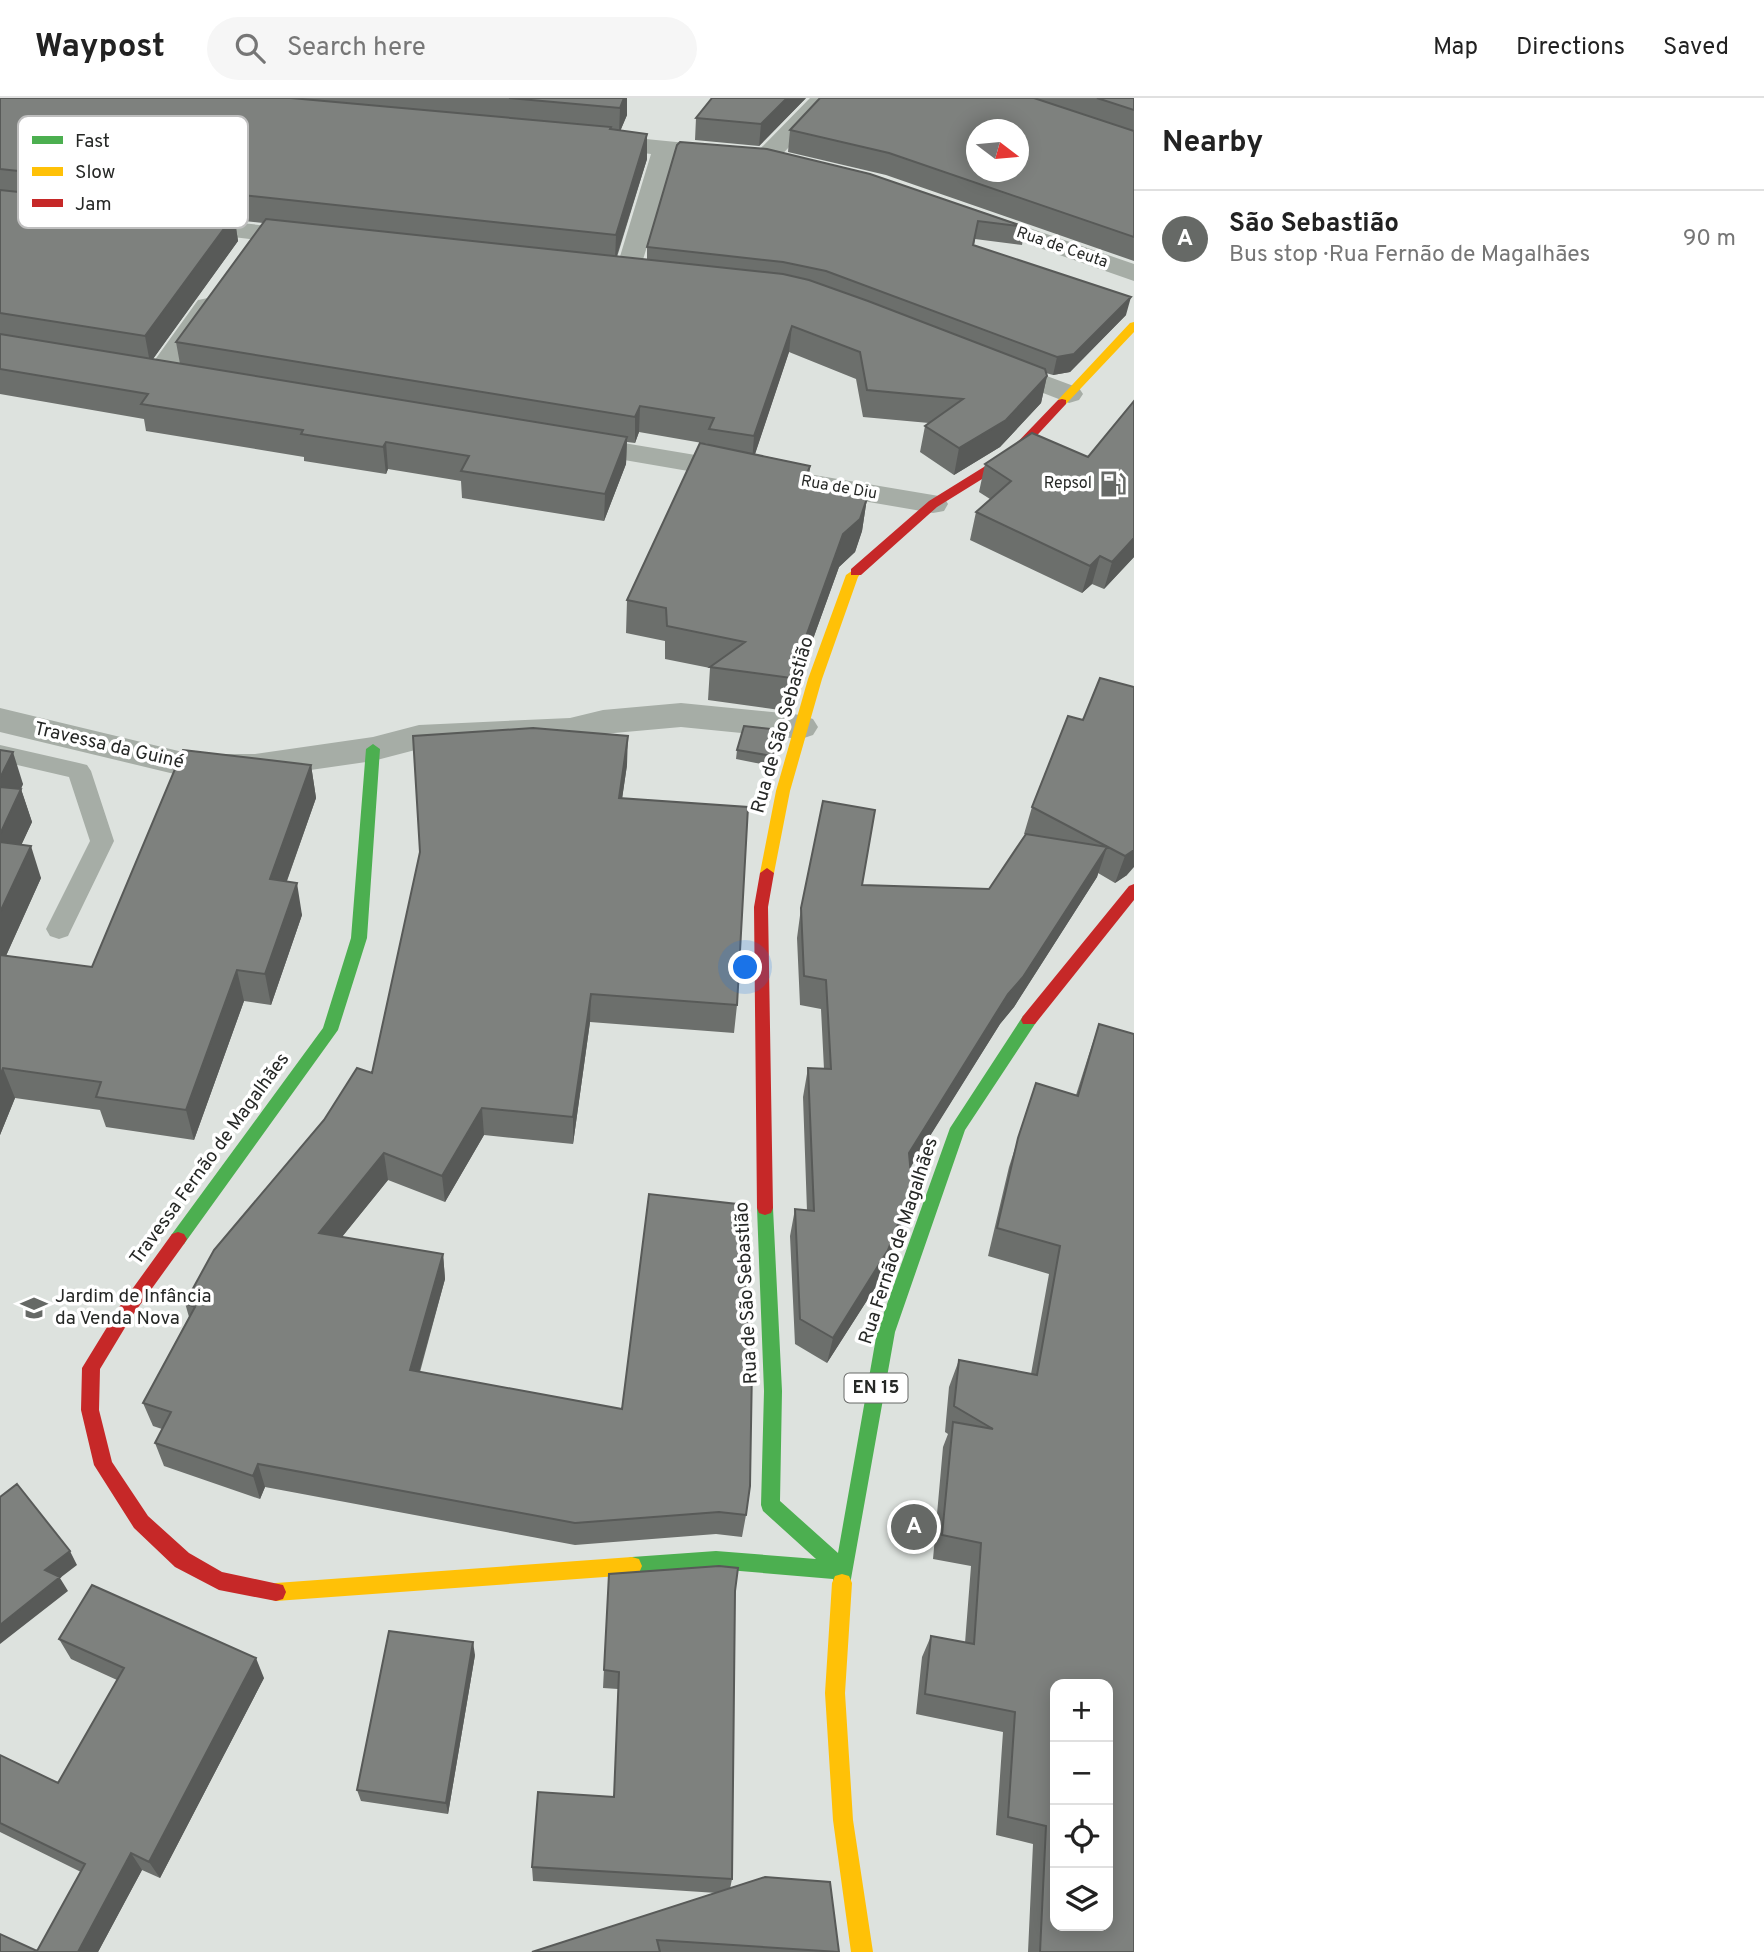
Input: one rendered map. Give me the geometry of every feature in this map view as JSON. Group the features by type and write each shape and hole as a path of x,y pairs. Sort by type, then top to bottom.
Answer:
{"street":[{"path":"766,157 822,98"},
{"path":"570,139 766,157 790,163"},
{"path":"601,271 641,275 665,148"},
{"name":"Rua de Ceuta","path":"953,210 1134,273"},
{"path":"212,228 329,240"},
{"path":"243,258 261,233"},
{"path":"161,375 227,280"},
{"name":"Rua de São Sebastião","path":"843,1571 769,1505 773,1391 764,1192 761,907 783,792 801,727 852,575 933,504 1012,455 1134,325"},
{"path":"979,358 1069,394"},
{"name":"Rua de Diu","path":"545,439 933,504"},
{"name":"Travessa da Guiné","path":"0,720 191,766 255,766 373,750 419,737 570,730 603,722 681,715 801,727"},
{"name":"Travessa Fernão de Magalhães","path":"373,750 359,937 330,1030 125,1311 91,1368 90,1410 103,1465 141,1522 182,1560 219,1581 268,1593 716,1560 843,1571"},
{"name":"Rua Fernão de Magalhães","path":"862,1952 844,1820 835,1693 843,1571 886,1332 958,1128 1017,1037 1134,890"}],"lane":[{"path":"0,753 79,771 102,841 59,929"}],"building":[{"path":"0,98 291,98 611,127 610,129 647,134 616,235 248,196 248,116 18,116 18,171 0,169"},
{"path":"509,98 624,98 620,108"},
{"path":"712,98 787,98 761,124 696,118"},
{"path":"820,98 1034,98 1134,131 1134,237 974,182 1029,182 1029,119 966,119 966,179 889,153 790,130"},
{"path":"1097,98 1134,98 1134,110"},
{"path":"680,142 767,149 870,174 1025,227 978,221 973,245 1131,297 1074,354 1057,357 826,271 783,262 647,247"},
{"path":"0,190 18,192 18,228 224,228 145,336 0,313"},
{"path":"266,219 783,274 809,280 868,301 1045,369 1047,376 1006,420 959,448 925,426 963,399 867,390 860,352 792,326 754,436 709,429 714,418 640,406 635,417 176,342"},
{"path":"0,334 627,437 605,494 461,471 469,456 386,442 383,447 301,434 303,430 141,404 148,394 0,369"},
{"path":"1134,401 1134,538 1112,562 1100,556 1090,566 976,512 1011,481 985,464 1032,433 1088,457"},
{"path":"700,443 810,466 802,486 867,498 860,519 843,534 791,678 710,667 745,642 667,626 666,608 627,600"},
{"path":"1100,678 1134,687 1134,850 1125,856 1032,807 1068,716 1083,720"},
{"path":"744,726 780,730 772,756 737,750"},
{"path":"533,728 628,736 619,798 748,807 737,1005 591,994 573,1117 482,1108 442,1176 384,1153 319,1233 443,1254 410,1370 622,1409 649,1194 746,1205 752,1367 750,1486 746,1515 719,1512 575,1523 258,1464 253,1476 155,1443 171,1412 143,1403 195,1307 185,1303 214,1250 324,1120 357,1068 372,1073 420,852 413,736"},
{"path":"0,750 13,752 0,778"},
{"path":"183,750 311,765 270,879 297,883 265,974 237,970 186,1110 96,1097 101,1082 3,1068 0,1076 0,955 92,967"},
{"path":"0,787 21,789 0,834"},
{"path":"823,801 875,810 862,885 989,889 1026,834 1107,847 1023,977 1008,994 909,1153 912,1187 888,1250 833,1338 800,1319 795,1209 814,1211 808,1068 831,1069 826,980 804,976 801,908"},
{"path":"0,842 31,846 0,912"},
{"path":"1099,1024 1134,1034 1134,1952 1040,1952 1046,1826 1008,1817 1015,1712 925,1694 931,1636 974,1644 981,1543 942,1535 953,1422 993,1429 954,1406 959,1360 1037,1375 1060,1246 997,1228 1018,1138 1036,1083 1078,1096"},
{"path":"17,1484 70,1551 45,1570 60,1577 0,1625 0,1497"},
{"path":"719,1566 738,1568 735,1591 732,1879 532,1867 538,1792 614,1797 619,1672 604,1670 609,1574"},
{"path":"92,1585 256,1658 149,1862 131,1853 78,1952 0,1952 0,1934 37,1951 85,1864 0,1823 0,1755 58,1783 124,1668 59,1639"},
{"path":"389,1631 473,1642 446,1803 357,1790"},
{"path":"765,1877 830,1882 839,1952 657,1940 660,1952 532,1952"}],"traffic: fast":[{"path":"178,1239 330,1030 359,938 373,749"},
{"path":"842,1583 886,1332 958,1128 1029,1020"},
{"path":"765,1208 773,1391 770,1505 843,1571"},
{"path":"632,1566 716,1560 843,1571"}],"traffic: slow":[{"path":"1062,402 1134,325"},
{"path":"767,873 783,791 815,679 852,575 856,572"},
{"path":"276,1592 632,1566"},
{"path":"842,1583 835,1693 843,1820 862,1952"}],"traffic: jam":[{"path":"856,572 933,504 1012,455 1062,402"},
{"path":"765,1208 761,907 767,873"},
{"path":"1029,1020 1134,890"},
{"path":"178,1239 126,1311 91,1368 90,1410 103,1465 141,1522 182,1560 219,1581 276,1592"}],"place":[{"name":"Repsol","path":"1113,484"},
{"name":"Jardim de Infância da Venda Nova","path":"34,1308"},
{"name":"São Sebastião","path":"914,1527"}]}
